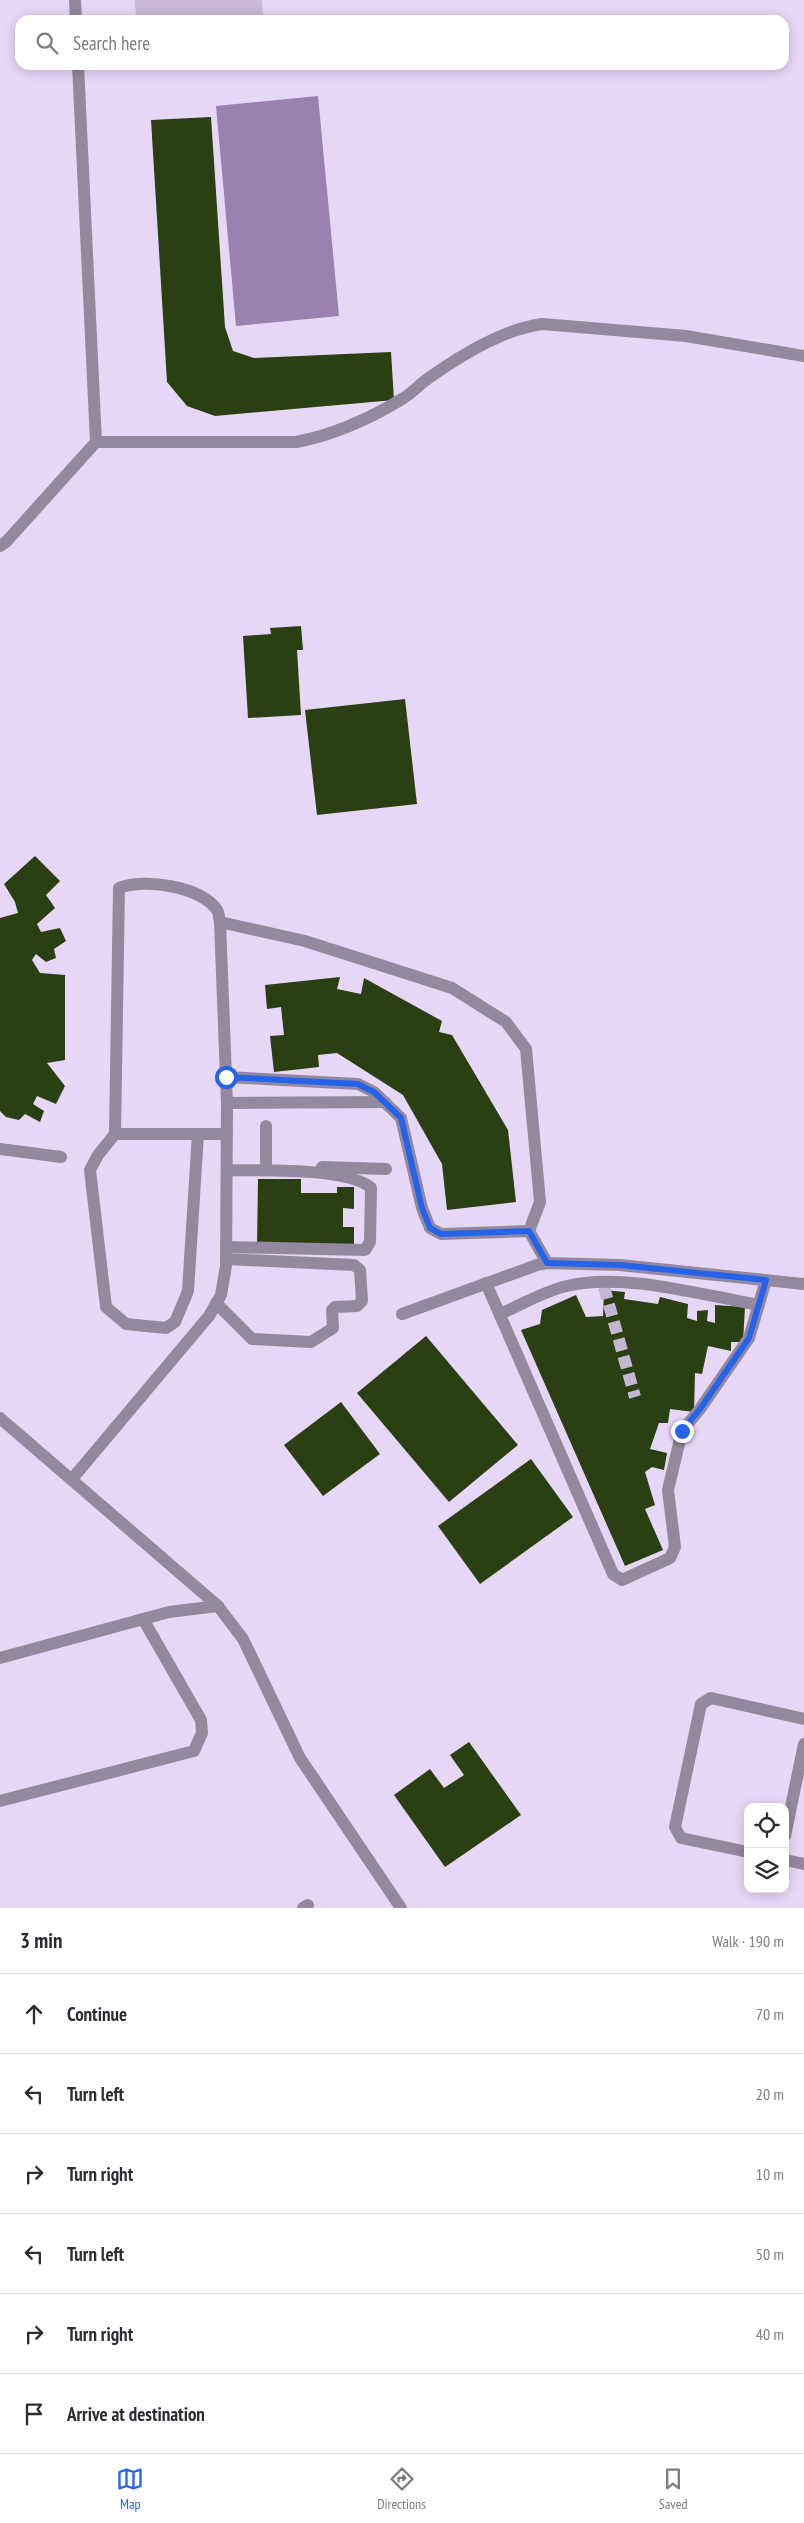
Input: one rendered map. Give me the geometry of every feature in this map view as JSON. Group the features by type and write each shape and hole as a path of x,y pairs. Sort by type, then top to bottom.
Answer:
{"street":[{"path":"75,0 76,15"},
{"path":"0,546 6,542 96,442 78,70"},
{"path":"96,442 296,442 322,437 347,428 403,399 428,379 504,333 524,326 542,324 686,336 804,356"},
{"path":"72,1479 209,1316 221,1295 226,1253 227,1103 220,922 216,910 191,891 131,883 119,888 115,1134 98,1155 90,1170 106,1307 126,1324 166,1328 175,1322 188,1291 198,1134"},
{"path":"220,922 305,940 452,988 506,1022 526,1050 540,1202 529,1231"},
{"path":"226,1077 358,1084 374,1092 401,1118 422,1208 430,1228 441,1234 529,1231"},
{"path":"227,1103 384,1102"},
{"path":"266,1126 266,1164"},
{"path":"115,1134 227,1134"},
{"path":"0,1149 61,1156"},
{"path":"227,1166 266,1164 386,1169"},
{"path":"226,1253 365,1250 370,1242 371,1188 364,1182 324,1173 227,1166"},
{"path":"529,1231 547,1263"},
{"path":"216,1303 252,1339 311,1342 333,1328 332,1310 335,1307 357,1306 362,1301 360,1270 354,1265 226,1253"},
{"path":"402,1314 537,1264 547,1263 620,1265 804,1284"},
{"path":"486,1283 613,1574 622,1580 670,1558 675,1547 668,1490 682,1431 700,1409 749,1338 766,1280"},
{"path":"500,1314 566,1286 628,1282 758,1305"},
{"path":"0,1418 218,1606 244,1639 300,1758 400,1908"},
{"path":"0,1658 169,1612 218,1606"},
{"path":"0,1802 194,1750 202,1733 201,1720 143,1619"},
{"path":"744,1851 681,1838 675,1827 701,1704 711,1698 804,1719"},
{"path":"789,1817 804,1744"},
{"path":"789,1861 804,1864"}],"shaded area":[{"path":"135,0 262,0 263,15 136,15"},
{"path":"318,96 339,316 236,326 216,106"}],"building":[{"path":"211,117 225,327 233,351 254,358 391,352 394,400 215,416 187,406 167,382 151,120"},
{"path":"301,626 303,650 297,650 301,715 248,718 243,636 271,634 270,628"},
{"path":"405,699 417,804 317,815 305,710"},
{"path":"35,856 60,881 46,895 55,908 37,924 41,932 60,928 66,941 54,949 56,958 46,962 36,954 32,960 40,973 65,975 65,1060 47,1063 65,1086 56,1104 37,1096 33,1104 44,1111 40,1122 25,1114 19,1120 6,1117 0,1111 0,918 18,913 15,902 4,884"},
{"path":"340,977 337,989 361,994 364,978 442,1021 439,1032 452,1035 508,1130 516,1202 447,1210 442,1164 403,1095 337,1053 318,1055 319,1067 274,1072 270,1036 284,1035 281,1007 267,1009 265,985"},
{"path":"258,1179 301,1179 301,1193 337,1193 337,1187 354,1187 354,1209 343,1208 343,1227 354,1227 354,1247 257,1246"},
{"path":"604,1290 625,1292 624,1299 658,1304 660,1297 688,1304 687,1318 697,1321 697,1311 708,1310 707,1321 715,1323 715,1305 745,1307 743,1342 731,1342 731,1351 708,1346 702,1374 695,1373 694,1412 670,1409 668,1423 659,1423 650,1449 667,1453 664,1470 652,1467 645,1472 655,1505 645,1509 663,1550 625,1566 521,1330 540,1324 542,1310 576,1295 586,1317 603,1316"},
{"path":"426,1336 518,1445 449,1502 357,1393"},
{"path":"341,1402 380,1454 323,1496 284,1445"},
{"path":"531,1459 573,1517 480,1584 438,1526"},
{"path":"469,1742 521,1815 445,1867 394,1795 430,1769 444,1788 464,1775 450,1755"}],"tunnel":[{"path":"604,1287 635,1397"}],"route":[{"path":"226,1077 358,1084 374,1092 401,1118 422,1208 430,1228 441,1234 529,1231 547,1263 620,1265 766,1280 749,1338 700,1409 682,1431"}]}
